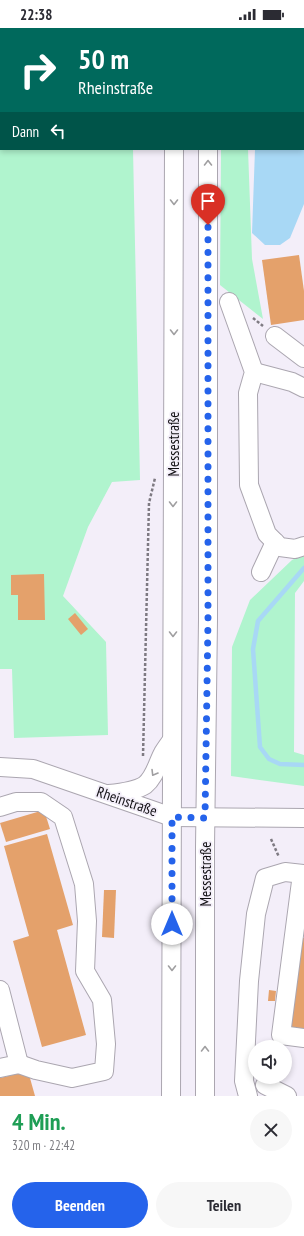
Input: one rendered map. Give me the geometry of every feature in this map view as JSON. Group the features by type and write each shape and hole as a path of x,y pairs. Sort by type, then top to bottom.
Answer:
{"street":[{"name":"Messestraße","path":"171,1096 174,150"},
{"name":"Messestraße","path":"205,1096 205,818 208,620 208,150"},
{"path":"229,302 254,372 248,393 249,484 267,534 280,547 295,549 304,546"},
{"path":"275,336 304,358"},
{"path":"254,372 292,382 304,388"},
{"path":"261,572 275,542"},
{"path":"106,794 120,793 139,788 144,785 156,770 163,753 172,739"},
{"name":"Rheinstraße","path":"0,767 33,769 172,817 304,818"},
{"path":"0,807 16,802 41,802 63,817 84,884 87,922 85,971 102,1000 106,1044 104,1071 72,1078 36,1070 19,1064 0,1068"},
{"path":"248,1096 244,1081 249,981 258,907 265,878 285,872 303,874 282,1035 293,1041"},
{"path":"0,990 19,1064"},
{"path":"264,1086 287,1096"}],"path":[{"path":"143,763 149,504 156,476"},
{"path":"271,839 280,858"}],"green space":[{"path":"0,150 133,150 140,480 112,482 88,527 63,596 106,642 108,735 14,738 12,669 0,669"},
{"path":"221,150 248,150 252,259 263,319 220,285"},
{"path":"304,554 304,581 295,593 294,752 304,755 304,786 231,776 232,647 250,600 292,560"}],"water":[{"path":"255,150 304,150 304,204 290,238 280,245 265,245 252,233"}],"building":[{"path":"299,255 304,291 304,320 271,325 262,260"},
{"path":"44,574 45,620 18,620 18,595 11,595 11,575"},
{"path":"75,613 88,629 81,635 68,619"},
{"path":"44,810 50,829 6,842 0,823"},
{"path":"47,834 73,925 57,930 86,1035 42,1047 13,941 29,936 4,846"},
{"path":"104,890 116,890 114,938 102,937"},
{"path":"304,938 304,1031 289,1029"},
{"path":"269,990 276,991 275,1001 268,1001"},
{"path":"28,1071 35,1096 0,1096 0,1078"}],"waterway":[{"path":"304,568 258,621 253,649 260,747 269,759 280,764 304,765"}],"route":[{"path":"172,924 172,817 205,818 208,620 208,225"}]}
